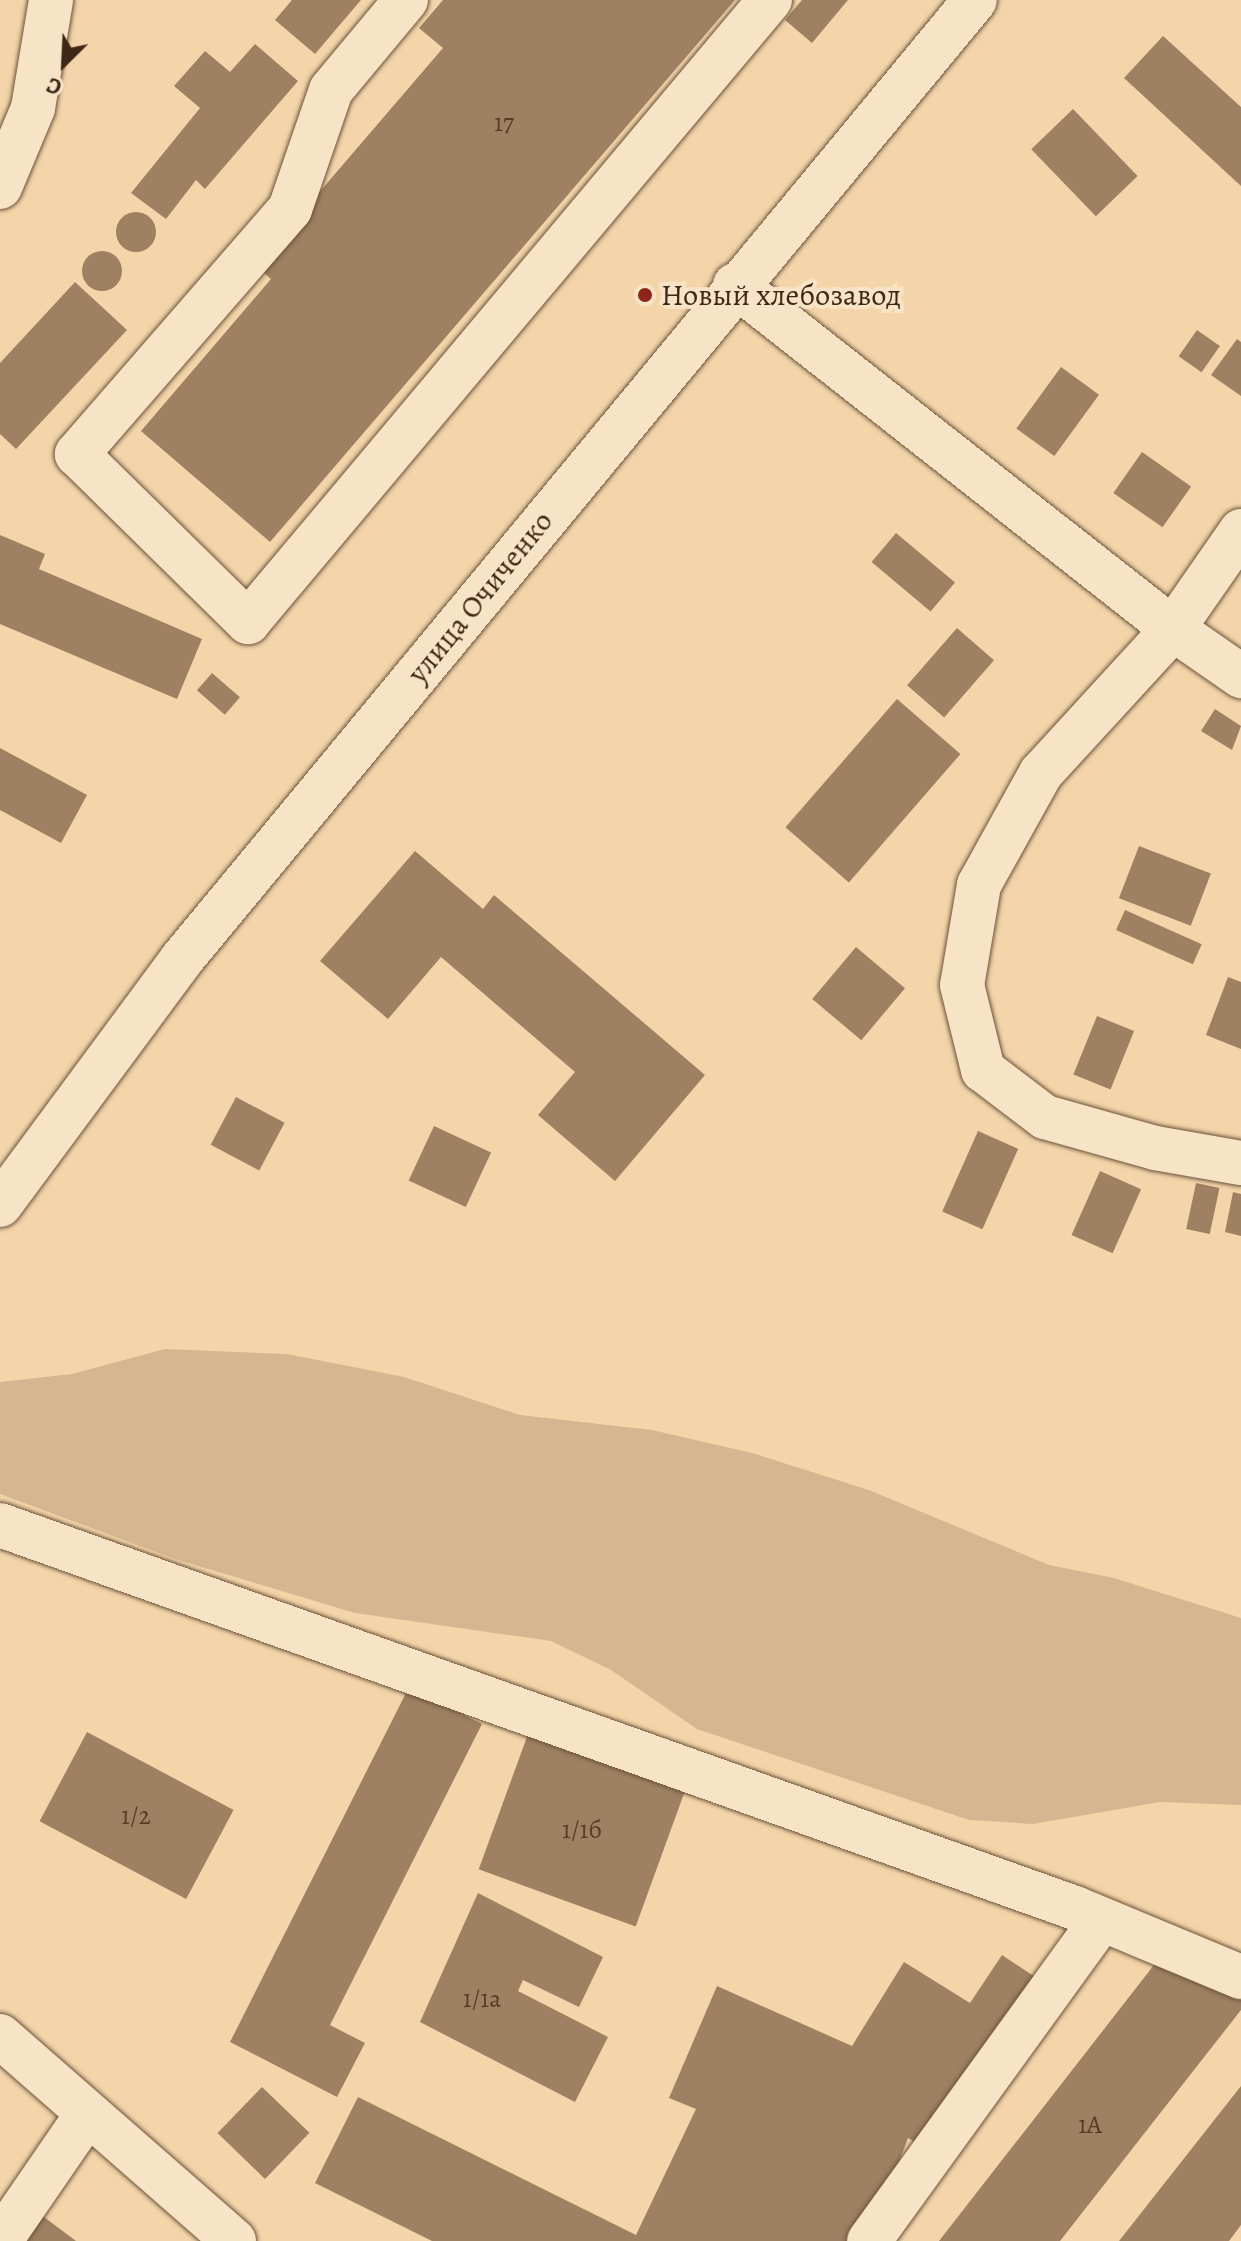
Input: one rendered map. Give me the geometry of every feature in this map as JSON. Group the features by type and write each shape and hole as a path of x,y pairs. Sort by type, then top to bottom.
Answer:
{"street":[{"path":"0,187 33,108 51,0"},
{"path":"406,0 331,90 290,209 77,454 248,622 770,0"},
{"name":"улица Очиченко","path":"0,1205 182,959 969,2"},
{"path":"735,285 1173,629 1241,676"},
{"path":"1241,531 1173,629 1041,773 979,885 962,985 983,1070 1045,1117 1155,1148 1241,1163"},
{"path":"0,1525 1101,1920 1241,1977"},
{"path":"869,2241 1101,1920"},
{"path":"0,2036 234,2241"},
{"path":"0,2241 88,2113"}],"shaded area":[{"path":"165,1349 287,1354 404,1377 520,1415 652,1430 752,1453 869,1490 1049,1565 1114,1578 1241,1618 1241,1805 1160,1802 1033,1824 969,1820 697,1729 611,1670 551,1641 355,1613 175,1559 0,1494 0,1382 72,1374"}],"building":[{"path":"292,0 361,0 315,54 275,20"},
{"path":"443,0 735,0 270,542 141,431 271,279 256,266 443,48 419,28"},
{"path":"802,0 848,0 812,43 785,20"},
{"path":"1163,36 1241,107 1241,186 1124,78"},
{"path":"255,44 298,81 205,189 196,180 166,219 131,193 200,108 174,86 205,51 230,72"},
{"path":"1073,109 1138,176 1096,216 1031,149"},
{"path":"136,212 150,218 156,232 150,246 136,252 122,246 116,232 122,218"},
{"path":"102,251 116,257 122,271 116,285 102,291 88,285 82,271 88,257"},
{"path":"75,282 127,330 16,449 0,434 0,363"},
{"path":"1197,330 1220,346 1202,372 1179,356"},
{"path":"1237,339 1241,342 1241,396 1211,375"},
{"path":"1061,367 1099,395 1054,456 1016,428"},
{"path":"1142,452 1191,486 1162,527 1113,493"},
{"path":"896,533 955,582 931,612 872,562"},
{"path":"0,535 45,554 39,569 202,639 177,699 0,624"},
{"path":"957,628 994,660 944,718 907,685"},
{"path":"212,673 240,697 225,715 197,690"},
{"path":"897,699 960,754 849,882 785,827"},
{"path":"1215,709 1241,726 1232,750 1201,731"},
{"path":"0,748 87,795 61,843 0,810"},
{"path":"1139,846 1211,874 1191,926 1119,898"},
{"path":"415,851 483,909 494,895 705,1075 615,1181 538,1115 575,1072 441,957 388,1019 320,961"},
{"path":"1125,910 1202,944 1193,964 1116,930"},
{"path":"856,947 905,988 861,1040 812,999"},
{"path":"1228,977 1241,982 1241,1049 1206,1035"},
{"path":"1097,1016 1134,1031 1110,1089 1073,1074"},
{"path":"236,1097 285,1123 259,1171 211,1145"},
{"path":"434,1126 491,1153 466,1207 409,1180"},
{"path":"978,1131 1018,1149 982,1229 942,1211"},
{"path":"1100,1171 1141,1189 1113,1253 1072,1235"},
{"path":"1196,1183 1219,1188 1210,1234 1186,1229"},
{"path":"1233,1192 1241,1194 1241,1236 1225,1232"},
{"path":"409,1687 482,1724 330,2025 365,2043 337,2097 230,2042"},
{"path":"87,1732 234,1810 186,1899 40,1821"},
{"path":"528,1734 685,1791 636,1926 479,1869"},
{"path":"478,1893 603,1957 579,2007 523,1980 518,1991 608,2037 575,2102 420,2022"},
{"path":"1002,1955 1041,1981 934,2153 908,2138 869,2241 432,2241 315,2183 358,2097 636,2235 696,2109 669,2098 717,1986 852,2046 904,1962 970,2003"},
{"path":"1161,1956 1241,1993 1241,2010 1060,2241 939,2241"},
{"path":"1241,2086 1241,2225 1229,2241 1119,2241"},
{"path":"262,2087 309,2133 265,2179 218,2133"},
{"path":"40,2214 76,2241 20,2241"}],"place":[{"name":"Новый хлебозавод","path":"645,295"}]}
